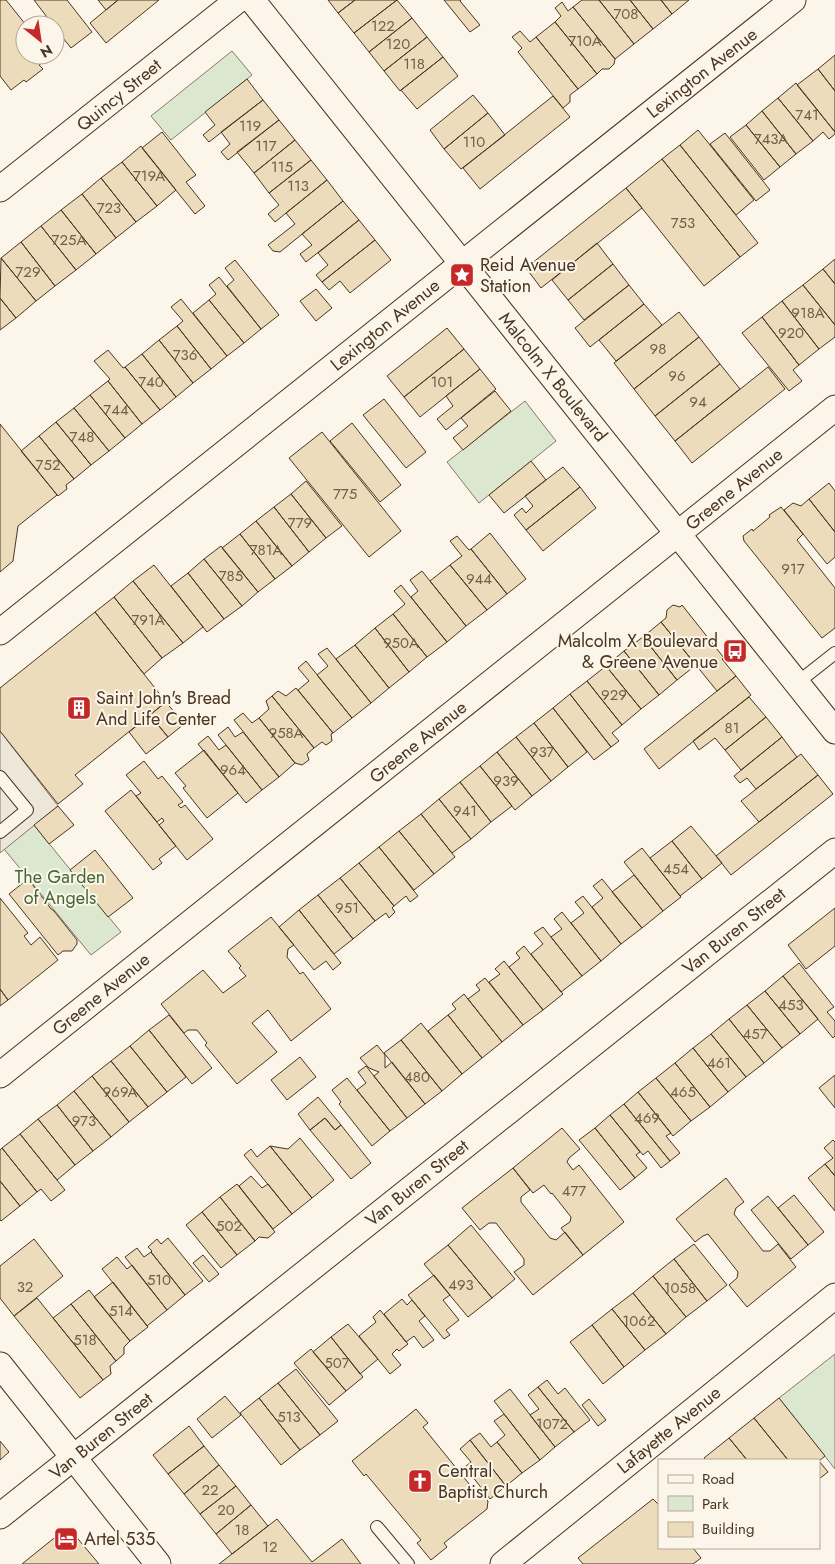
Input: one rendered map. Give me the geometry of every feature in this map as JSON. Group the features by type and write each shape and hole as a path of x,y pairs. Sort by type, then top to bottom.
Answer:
{"street":[{"name":"Quincy Street","path":"0,189 238,0"},
{"name":"Malcolm X Boulevard","path":"252,0 835,731"},
{"name":"Lexington Avenue","path":"0,632 461,263 794,0"},
{"name":"Greene Avenue","path":"0,1075 835,408"},
{"name":"Van Buren Street","path":"0,1516 835,851"},
{"name":"Lafayette Avenue","path":"502,1564 835,1296"},
{"path":"0,1365 158,1564"}],"lane":[{"path":"797,683 835,653"},
{"path":"0,777 27,810 0,832"},
{"path":"377,1527 408,1564"}],"green space":[{"path":"232,51 252,75 171,140 151,116"},
{"path":"525,401 556,441 479,503 447,462"},
{"name":"The Garden of Angels","path":"34,825 121,932 91,955 4,849"},
{"path":"835,1354 835,1469 779,1398"}],"shaded area":[{"path":"0,731 58,806 0,853"}],"building":[{"path":"0,0 6,0 18,15 15,15 15,65 39,65 43,69 26,82 24,80 11,90 0,76"},
{"path":"34,0 67,0 92,32 71,48 65,40 65,15 45,15"},
{"path":"98,0 118,0 106,10"},
{"path":"118,0 159,0 106,43 90,23"},
{"path":"328,0 355,0 338,13"},
{"path":"355,0 397,0 354,33 338,13"},
{"path":"397,0 412,18 369,52 354,33"},
{"path":"444,0 461,0 480,25 470,32"},
{"path":"582,0 599,0 634,44 615,59 573,7"},
{"path":"599,0 630,0 653,29 634,44"},
{"path":"630,0 661,0 672,14 653,29"},
{"path":"661,0 689,0 672,14"},
{"path":"562,2 568,11 573,7 615,59 614,64 609,69 602,69 597,74 555,22 561,16 555,8"},
{"path":"412,18 427,37 384,71 369,52"},
{"path":"555,22 597,74 578,89 536,37"},
{"path":"520,31 530,42 536,37 578,89 570,95 570,102 563,108 518,52 522,48 512,37"},
{"path":"427,37 443,57 400,91 384,71"},
{"path":"835,55 835,91 818,69"},
{"path":"443,57 458,76 417,109 401,90"},
{"path":"818,69 835,91 835,132 797,85"},
{"path":"247,79 263,100 209,142 203,135 215,125 205,112"},
{"path":"796,83 835,132 829,139 823,132 813,141 778,98"},
{"path":"473,95 488,113 444,149 430,130"},
{"path":"553,96 570,117 480,189 463,168"},
{"path":"778,98 813,141 796,154 762,111"},
{"path":"263,100 279,120 228,160 221,152 230,144 221,132"},
{"path":"762,111 796,154 780,167 746,125"},
{"path":"488,113 505,135 461,169 444,149"},
{"path":"279,120 295,140 254,173 237,152"},
{"path":"746,125 780,167 764,180 730,137"},
{"path":"698,130 754,200 736,215 680,145"},
{"path":"162,132 196,175 186,182 205,206 195,214 142,148"},
{"path":"725,133 770,190 756,201 710,144"},
{"path":"295,140 311,160 269,193 254,173"},
{"path":"680,145 758,243 740,257 662,159"},
{"path":"141,146 176,190 157,206 122,162"},
{"path":"662,159 740,257 704,286 626,188"},
{"path":"311,160 327,180 275,222 268,214 279,205 269,193"},
{"path":"122,162 157,206 136,222 101,178"},
{"path":"101,178 136,222 116,238 82,194"},
{"path":"327,180 343,201 280,252 273,251 268,245 295,224 286,213"},
{"path":"626,188 642,208 541,288 526,268"},
{"path":"82,194 116,238 96,254 61,210"},
{"path":"343,201 359,220 306,262 300,254 312,245 302,234"},
{"path":"61,210 96,254 76,270 41,226"},
{"path":"359,220 375,240 322,282 316,275 328,265 318,253"},
{"path":"41,226 76,270 55,286 21,242"},
{"path":"375,240 391,260 350,293 340,281 329,290 322,282"},
{"path":"21,242 55,286 36,301 1,258"},
{"path":"597,243 613,264 568,300 552,280"},
{"path":"1,258 36,301 16,318 0,298"},
{"path":"835,259 835,284 823,269"},
{"path":"235,260 279,315 261,329 227,286 234,280 225,268"},
{"path":"613,264 629,285 584,320 568,300"},
{"path":"823,269 835,284 835,325 803,285"},
{"path":"219,277 261,329 244,343 209,300 216,294 209,285"},
{"path":"629,285 644,304 590,347 575,328"},
{"path":"803,285 835,325 835,337 819,349 782,301"},
{"path":"316,289 332,308 316,321 300,301"},
{"path":"0,298 16,318 0,330"},
{"path":"181,299 227,356 211,369 177,326 183,321 171,307"},
{"path":"209,300 244,343 227,356 193,313"},
{"path":"782,301 819,349 799,365 762,317"},
{"path":"644,304 662,325 616,361 599,340"},
{"path":"679,312 699,337 634,389 614,363"},
{"path":"762,317 799,365 793,370 802,381 789,391 742,333"},
{"path":"177,326 211,369 193,383 159,340"},
{"path":"447,328 464,349 404,397 387,376"},
{"path":"699,337 720,364 655,416 634,389"},
{"path":"159,340 193,383 176,397 142,354"},
{"path":"464,349 480,369 420,417 404,397"},
{"path":"108,350 123,368 125,367 160,410 142,424 108,381 110,379 94,361"},
{"path":"142,354 176,397 160,410 125,367"},
{"path":"720,364 740,389 675,441 655,416"},
{"path":"768,367 785,389 692,463 675,441"},
{"path":"480,369 496,389 446,430 437,419 453,406 446,396"},
{"path":"108,381 142,424 125,438 90,395"},
{"path":"495,391 511,411 463,450 453,438 468,426 461,418"},
{"path":"90,395 125,438 109,451 74,408"},
{"path":"384,399 426,452 406,468 363,415"},
{"path":"74,408 109,451 91,465 56,422"},
{"path":"56,422 91,465 74,479 39,436"},
{"path":"352,423 401,485 380,502 330,441"},
{"path":"0,424 57,495 18,526 13,561 0,572"},
{"path":"322,432 401,531 369,557 289,458"},
{"path":"39,436 74,479 66,485 67,489 58,496 21,451"},
{"path":"531,461 546,480 504,513 489,495"},
{"path":"563,467 580,487 526,530 514,515 522,508 526,513 533,506 525,496"},
{"path":"306,481 342,526 326,538 291,494"},
{"path":"829,483 835,491 835,532 809,499"},
{"path":"580,487 596,508 543,551 526,530"},
{"path":"291,494 326,538 309,552 274,507"},
{"path":"809,499 835,532 835,557 827,564 784,510 793,503 801,506"},
{"path":"274,507 309,552 292,566 256,521"},
{"path":"781,507 803,534 797,540 835,588 835,628 822,638 744,541 743,536 752,529 753,531 770,517 769,515"},
{"path":"256,521 292,566 275,579 240,534"},
{"path":"490,533 526,579 507,594 471,549"},
{"path":"240,534 275,579 258,592 222,548"},
{"path":"457,536 469,550 471,549 507,594 487,610 450,565 462,556 450,541"},
{"path":"221,546 258,592 242,606 204,559"},
{"path":"204,559 242,606 224,619 188,573"},
{"path":"154,565 203,627 183,643 133,581"},
{"path":"450,565 487,610 466,626 430,581"},
{"path":"422,571 466,626 447,642 411,597 418,591 410,580"},
{"path":"188,573 224,619 207,632 171,586"},
{"path":"133,581 183,643 162,658 114,597"},
{"path":"401,585 447,642 427,657 393,614 405,604 394,591"},
{"path":"114,597 162,658 144,674 95,612"},
{"path":"673,605 680,607 682,605 736,676 717,691 661,622 666,618 667,610"},
{"name":"Saint John's Bread And Life Center","path":"95,612 166,702 75,775 83,784 58,804 0,731 0,688"},
{"path":"393,614 427,657 409,672 375,628"},
{"path":"661,622 696,665 677,680 643,637"},
{"path":"375,628 409,672 389,688 355,645"},
{"path":"643,637 677,680 659,695 624,651"},
{"path":"355,645 389,688 371,703 336,659"},
{"path":"327,648 371,703 352,718 317,675 328,666 318,654"},
{"path":"624,651 659,695 641,709 606,666"},
{"path":"306,661 352,718 333,733 298,690 309,681 298,668"},
{"path":"606,666 641,709 622,725 587,681"},
{"path":"736,676 751,695 659,769 644,749"},
{"path":"587,681 622,725 612,733 619,741 611,747 570,694"},
{"path":"296,688 333,733 331,734 332,741 326,745 322,742 314,748 272,696 278,691 286,696"},
{"path":"570,694 611,747 594,760 553,708"},
{"path":"272,696 314,748 307,754 309,760 302,765 295,763 259,718 269,709 266,701"},
{"path":"749,697 766,717 725,750 715,738 699,750 693,741"},
{"path":"166,702 184,724 168,737 150,715"},
{"path":"553,708 587,752 568,767 534,723"},
{"path":"243,713 252,723 259,718 295,763 279,777 234,720"},
{"path":"150,715 168,737 146,754 129,732"},
{"path":"766,717 782,737 741,770 725,750"},
{"path":"534,723 568,767 551,781 516,737"},
{"path":"228,727 235,737 243,732 279,777 262,790 218,735"},
{"path":"208,736 219,750 226,745 262,790 246,803 198,744"},
{"path":"516,737 551,781 532,796 497,752"},
{"path":"782,737 797,757 756,789 747,778 740,783 734,776"},
{"path":"204,750 238,793 207,818 183,788 186,786 175,773"},
{"path":"497,752 532,796 515,810 480,766"},
{"path":"801,754 818,775 759,822 741,801"},
{"path":"144,761 158,779 162,776 183,802 178,805 181,808 185,805 213,839 187,860 159,825 164,821 162,818 157,822 136,796 141,793 126,775"},
{"path":"480,766 512,806 491,822 460,782"},
{"path":"818,775 833,794 731,875 716,856"},
{"path":"460,782 491,822 471,839 439,799"},
{"path":"131,790 176,846 159,859 162,863 153,870 105,811"},
{"path":"439,799 471,839 452,853 421,814"},
{"path":"58,806 74,825 49,844 34,825"},
{"path":"421,814 455,857 434,874 399,831"},
{"path":"691,826 722,863 702,879 672,841"},
{"path":"399,831 434,874 414,890 379,847"},
{"path":"672,841 702,879 680,896 650,858"},
{"path":"379,847 418,896 410,902 406,896 394,906 359,863"},
{"path":"642,848 681,897 663,911 624,862"},
{"path":"95,850 133,898 108,917 70,870"},
{"path":"359,863 394,906 392,908 395,912 389,918 386,913 375,921 340,878"},
{"path":"634,875 663,911 642,928 612,892"},
{"path":"340,878 375,921 353,939 318,895"},
{"path":"28,879 77,940 77,944 72,951 63,951 58,955 9,894"},
{"path":"602,879 642,928 621,944 592,907 603,898 593,886"},
{"path":"318,895 353,939 334,954 299,910"},
{"path":"583,896 621,944 601,961 571,923 584,913 575,902"},
{"path":"0,898 28,933 24,936 31,945 40,937 58,960 8,1000 0,989"},
{"path":"835,908 835,946 806,969 788,945"},
{"path":"299,910 341,963 333,970 326,961 314,970 279,927"},
{"path":"562,912 601,961 582,976 551,937 562,929 554,919"},
{"path":"271,917 294,945 288,949 287,957 300,974 303,972 331,1009 291,1041 268,1010 252,1023 277,1052 237,1084 205,1045 207,1043 197,1030 188,1030 184,1033 161,1004 203,970 223,993 246,976 239,968 241,966 228,951"},
{"path":"543,927 582,976 561,992 531,954 543,944 534,933"},
{"path":"524,946 563,994 543,1010 509,967 520,958 516,953"},
{"path":"504,961 543,1010 523,1025 489,982 500,974 495,969"},
{"path":"799,963 834,1007 827,1012 835,1021 835,1036 833,1038 783,976"},
{"path":"783,976 818,1019 800,1034 765,991"},
{"path":"485,978 523,1025 502,1042 468,999 480,990 476,985"},
{"path":"0,989 8,1000 0,1006"},
{"path":"765,991 800,1034 782,1048 747,1005"},
{"path":"464,994 502,1042 482,1058 448,1015 456,1009 452,1004"},
{"path":"747,1005 782,1048 764,1063 729,1019"},
{"path":"169,1015 212,1068 192,1084 149,1030"},
{"path":"448,1015 482,1058 462,1074 428,1031"},
{"path":"729,1019 764,1063 746,1077 711,1034"},
{"path":"421,1023 462,1074 442,1091 401,1040"},
{"path":"149,1030 186,1077 167,1092 130,1046"},
{"path":"711,1034 746,1077 728,1092 693,1048"},
{"path":"401,1040 442,1091 425,1104 384,1053"},
{"path":"377,1045 385,1055 385,1068 392,1062 425,1104 407,1118 374,1076 379,1072 369,1068 360,1058"},
{"path":"130,1046 167,1092 148,1107 111,1061"},
{"path":"693,1048 728,1092 710,1107 675,1063"},
{"path":"300,1057 316,1077 287,1100 271,1080"},
{"path":"111,1061 148,1107 129,1122 92,1076"},
{"path":"675,1063 710,1107 691,1121 656,1078"},
{"path":"366,1066 407,1118 390,1131 357,1090 366,1083 358,1072"},
{"path":"835,1075 835,1108 819,1088"},
{"path":"92,1076 129,1122 111,1137 74,1091"},
{"path":"347,1078 390,1131 372,1146 339,1104 341,1102 332,1090"},
{"path":"656,1078 691,1121 673,1136 638,1092"},
{"path":"74,1091 111,1137 93,1151 57,1105"},
{"path":"638,1092 671,1133 666,1136 680,1153 670,1161 624,1104"},
{"path":"318,1097 341,1125 335,1130 325,1118 310,1130 298,1114"},
{"path":"624,1104 670,1161 661,1168 648,1151 643,1155 610,1115"},
{"path":"57,1105 93,1151 75,1165 38,1119"},
{"path":"610,1115 640,1152 636,1155 647,1168 635,1178 595,1128"},
{"path":"325,1118 335,1130 341,1125 371,1163 351,1179 310,1130"},
{"path":"38,1119 75,1165 57,1180 20,1134"},
{"path":"562,1128 580,1149 567,1162 573,1170 579,1165 624,1222 583,1255 561,1228 570,1222 571,1217 552,1193 544,1185 533,1193 513,1168"},
{"path":"595,1128 635,1178 620,1190 579,1140"},
{"path":"20,1134 65,1190 51,1201 41,1189 37,1192 2,1148"},
{"path":"300,1138 334,1180 312,1198 270,1146 288,1149"},
{"path":"833,1140 835,1142 835,1176 825,1164 833,1158 824,1148"},
{"path":"270,1146 312,1198 292,1214 244,1155 251,1149 257,1157"},
{"path":"2,1148 37,1192 20,1206 0,1181 0,1150"},
{"path":"825,1164 835,1176 835,1211 808,1178"},
{"path":"513,1168 530,1190 521,1197 521,1202 550,1238 556,1240 565,1232 583,1255 533,1295 514,1272 524,1265 524,1259 496,1223 489,1223 480,1230 462,1208"},
{"path":"251,1176 262,1188 268,1184 292,1214 273,1229 239,1186"},
{"path":"726,1178 744,1202 736,1208 734,1214 763,1251 770,1251 778,1244 796,1267 747,1307 729,1285 737,1278 738,1272 708,1234 695,1242 676,1219"},
{"path":"0,1181 20,1206 1,1221 0,1220"},
{"path":"237,1184 275,1232 268,1238 259,1237 255,1241 220,1197"},
{"path":"794,1195 824,1232 808,1245 778,1208"},
{"path":"768,1196 808,1245 791,1259 751,1210"},
{"path":"220,1197 255,1241 237,1255 202,1212"},
{"path":"202,1212 237,1255 221,1268 186,1225"},
{"path":"471,1225 515,1279 492,1298 448,1245"},
{"path":"168,1238 203,1281 185,1295 148,1247 157,1239 161,1244"},
{"path":"34,1239 63,1276 14,1316 0,1298 0,1266"},
{"path":"694,1244 727,1285 707,1301 674,1259"},
{"path":"448,1245 492,1298 468,1317 424,1264"},
{"path":"137,1248 144,1257 151,1252 185,1295 167,1310 125,1257"},
{"path":"203,1255 219,1274 209,1282 193,1263"},
{"path":"117,1257 127,1269 132,1265 167,1310 147,1326 102,1269"},
{"path":"674,1259 707,1301 686,1317 653,1276"},
{"path":"434,1275 450,1295 443,1300 459,1320 446,1330 450,1335 444,1339 408,1295"},
{"path":"653,1276 686,1317 666,1334 633,1293"},
{"path":"113,1282 148,1327 130,1341 94,1297"},
{"path":"89,1290 130,1341 124,1347 124,1354 116,1361 71,1304"},
{"path":"633,1293 666,1334 645,1350 612,1309"},
{"path":"37,1298 103,1380 80,1398 14,1316"},
{"path":"402,1299 407,1305 412,1300 425,1316 419,1321 434,1340 423,1348 414,1336 406,1342 384,1314"},
{"path":"71,1304 116,1361 110,1366 111,1374 103,1380 53,1318"},
{"path":"612,1309 645,1350 624,1367 592,1325"},
{"path":"380,1310 408,1344 399,1351 397,1349 392,1354 401,1365 390,1374 359,1336 376,1322 373,1317"},
{"path":"348,1324 378,1359 360,1374 331,1337"},
{"path":"592,1325 624,1367 603,1384 570,1342"},
{"path":"331,1337 363,1377 346,1391 313,1352"},
{"path":"311,1349 346,1391 329,1405 294,1363"},
{"path":"296,1369 338,1421 320,1435 278,1383"},
{"path":"547,1380 558,1394 565,1388 590,1420 574,1432 538,1387"},
{"path":"278,1383 320,1435 300,1450 259,1398"},
{"path":"538,1387 574,1432 555,1447 530,1415 539,1409 528,1395"},
{"path":"510,1389 555,1447 540,1460 494,1401"},
{"path":"225,1396 241,1415 212,1438 197,1419"},
{"path":"259,1398 300,1450 281,1465 240,1413"},
{"path":"779,1398 825,1456 820,1460 787,1459 754,1418"},
{"path":"589,1399 606,1420 598,1426 582,1405"},
{"name":"Central Baptist Church","path":"416,1409 428,1423 423,1427 478,1495 483,1496 488,1501 487,1509 444,1543 447,1547 431,1560 417,1543 421,1540 366,1474 364,1476 352,1461"},
{"path":"504,1414 540,1460 522,1473 497,1442 505,1435 494,1421"},
{"path":"754,1418 787,1459 746,1459 729,1438"},
{"path":"189,1426 204,1446 168,1474 153,1455"},
{"path":"480,1433 491,1447 497,1442 522,1473 506,1486 470,1440"},
{"path":"729,1438 746,1459 705,1459"},
{"path":"470,1440 506,1486 490,1499 465,1467 471,1462 460,1449"},
{"path":"0,1441 9,1452 0,1460"},
{"path":"204,1446 219,1465 184,1494 168,1474"},
{"path":"820,1462 828,1472 820,1478"},
{"path":"219,1465 236,1486 200,1514 184,1494"},
{"path":"236,1486 251,1505 216,1534 200,1514"},
{"path":"653,1499 658,1504 658,1549 694,1549 701,1558 693,1564 583,1564 578,1558"},
{"path":"251,1505 268,1526 232,1554 216,1534"},
{"path":"277,1519 312,1562 342,1539 361,1564 219,1564"},
{"name":"Artel 535","path":"68,1527 99,1564 22,1564 38,1551"}],"place":[{"name":"Reid Avenue Station","path":"462,275"},
{"name":"Malcolm X Boulevard & Greene Avenue","path":"735,651"},
{"name":"Saint John's Bread And Life Center","path":"79,708"},
{"name":"Central Baptist Church","path":"420,1481"},
{"name":"Artel 535","path":"66,1539"}]}
